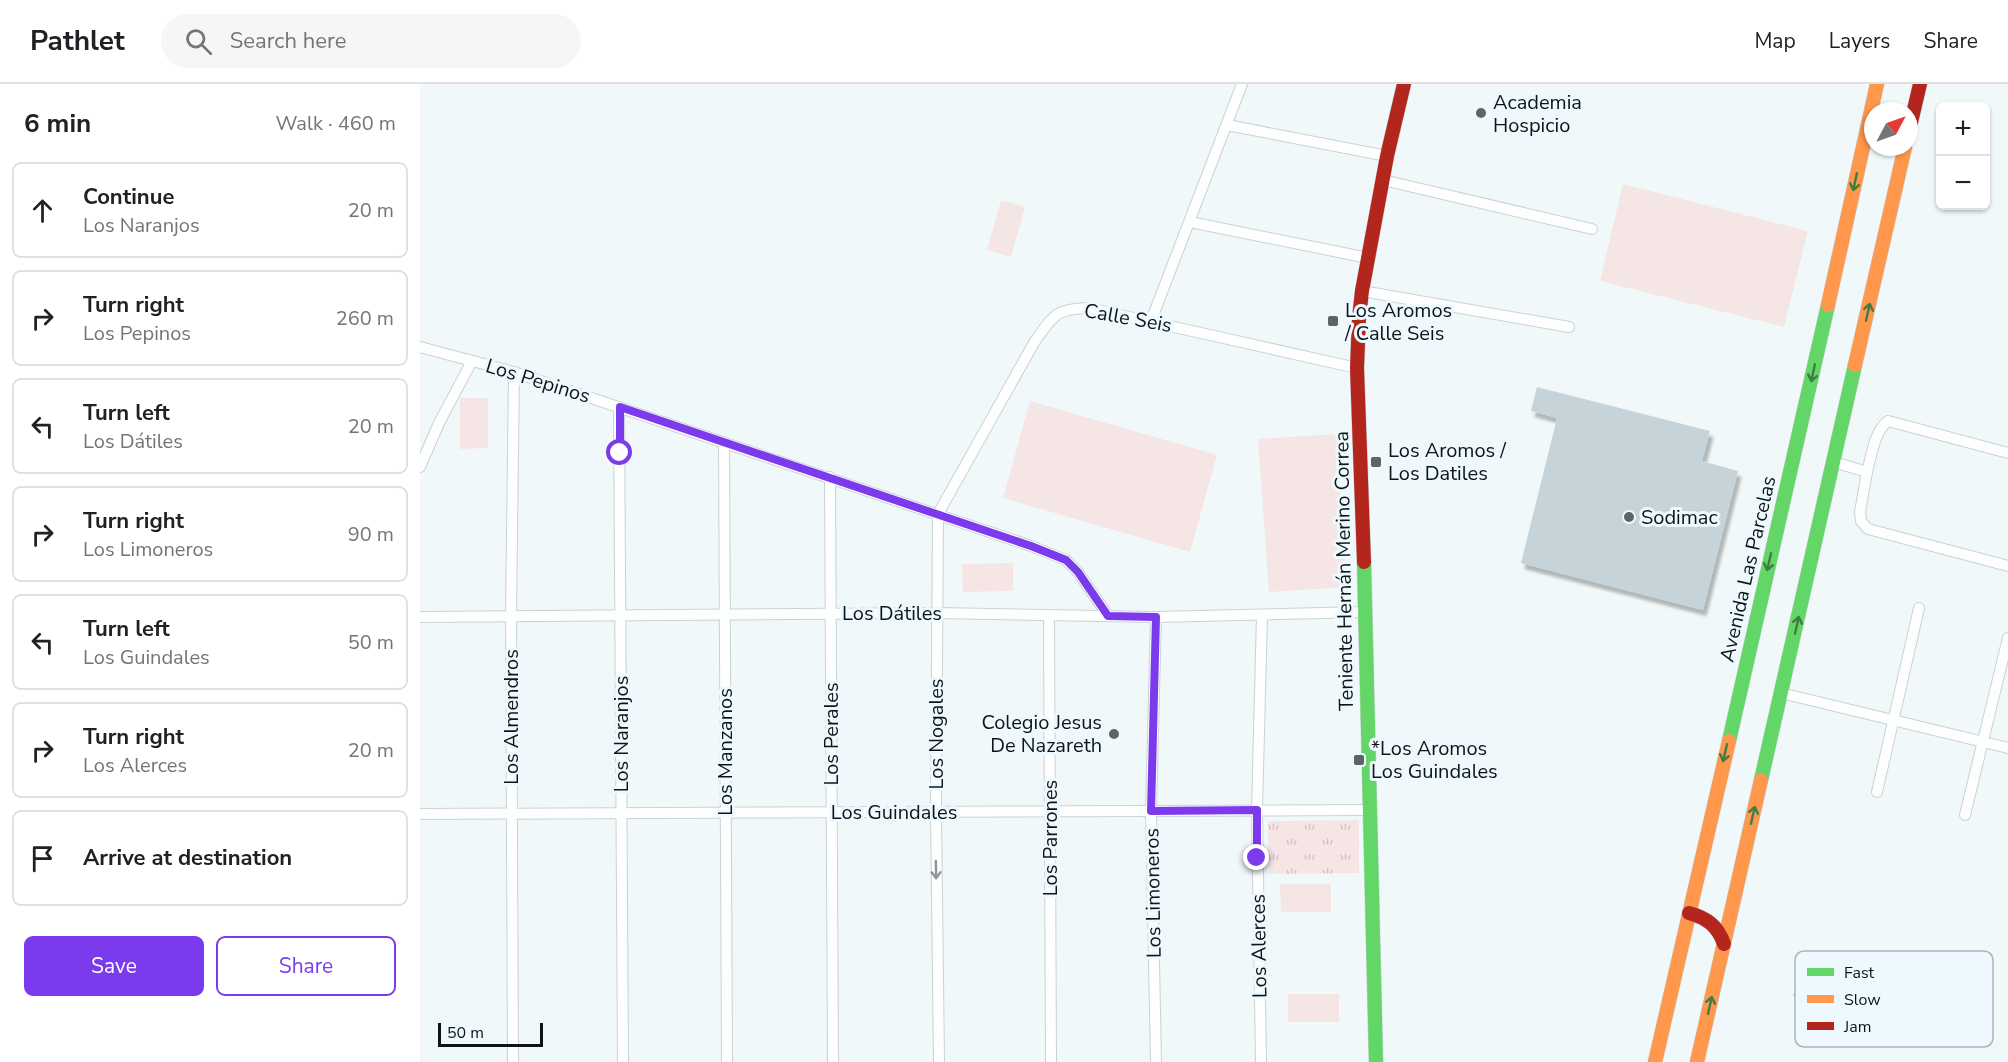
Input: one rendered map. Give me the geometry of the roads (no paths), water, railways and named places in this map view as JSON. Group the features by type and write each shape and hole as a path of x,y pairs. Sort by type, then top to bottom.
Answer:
{"main road":[{"name":"Teniente Hernán Merino Correa","path":"1376,1062 1357,368 1362,291 1387,156 1404,84"},
{"name":"Avenida Las Parcelas","path":"1655,1062 1877,84"},
{"path":"1916,102 1920,84"},
{"path":"1697,1062 1903,156"},
{"path":"1689,913 1704,918 1716,927 1724,944"}],"street":[{"path":"1152,321 1242,84"},
{"path":"1227,125 1387,156"},
{"path":"1383,180 1592,230"},
{"path":"1190,222 1368,258"},
{"path":"1362,291 1569,327"},
{"name":"Calle Seis","path":"938,514 1035,341 1053,317 1068,308 1089,308 1152,321 1357,368"},
{"name":"Los Pepinos","path":"420,347 514,372 1031,546 1066,560 1078,572 1108,616"},
{"path":"420,467 439,423 472,361"},
{"name":"Los Almendros","path":"513,1062 511,616 514,372"},
{"name":"Los Naranjos","path":"620,407 623,1062"},
{"path":"2008,453 1888,420 1878,434 1867,472 1860,512 1861,521 1868,529 2008,566"},
{"name":"Los Manzanos","path":"724,442 727,1062"},
{"path":"1834,462 1867,472"},
{"name":"Los Perales","path":"830,477 833,1062"},
{"name":"Los Nogales","path":"938,514 936,812 939,1062"},
{"path":"1877,792 1919,608"},
{"name":"Los Dátiles","path":"420,617 937,613 1156,617 1365,612"},
{"name":"Los Parrones","path":"1048,615 1051,1062"},
{"name":"Los Alerces","path":"1261,1062 1257,810 1262,615"},
{"name":"Los Limoneros","path":"1156,617 1151,811 1156,1062"},
{"path":"1965,815 2008,638"},
{"path":"1781,693 2008,748"},
{"name":"Los Guindales","path":"420,814 1369,810"}],"place":[{"name":"Academia Hospicio","path":"1481,113"},
{"name":"Los Aromos / Calle Seis","path":"1333,321"},
{"name":"Los Aromos / Los Datiles","path":"1376,462"},
{"name":"Sodimac","path":"1629,517"},
{"name":"Colegio Jesus De Nazareth","path":"1114,734"},
{"name":"*Los Aromos Los Guindales","path":"1359,760"}]}
